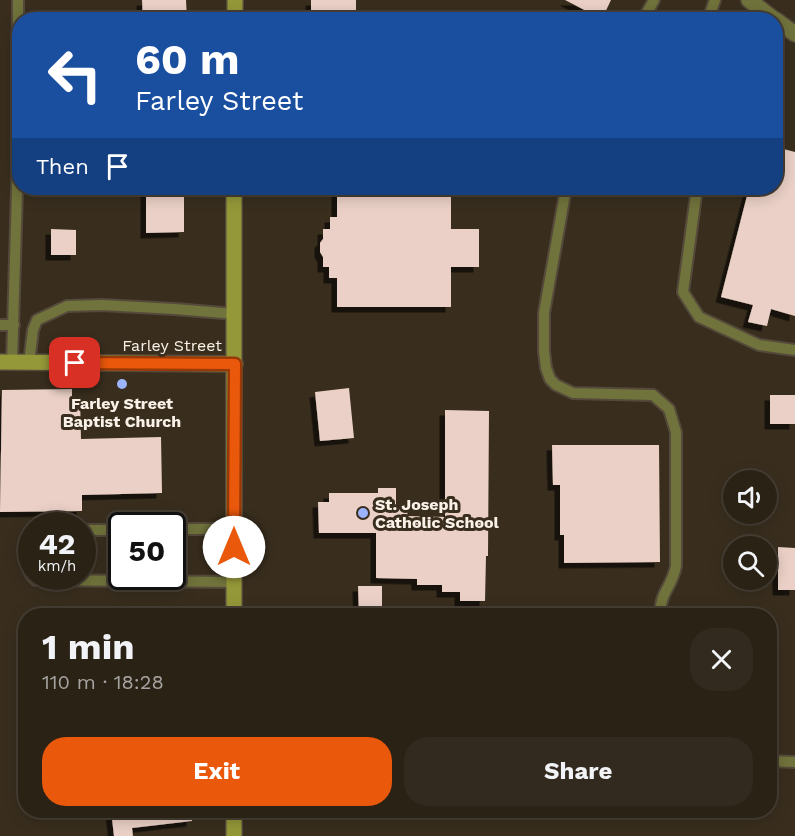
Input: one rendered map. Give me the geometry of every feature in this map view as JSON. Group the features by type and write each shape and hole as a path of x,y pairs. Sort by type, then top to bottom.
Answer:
{"main road":[{"path":"234,195 234,608"},
{"name":"Farley Street","path":"6,362 235,364"},
{"path":"234,818 234,836"}],"lane":[{"path":"6,362 14,325 17,195"},
{"path":"565,195 543,313 546,368 550,379 564,391 584,394 653,395 669,409 676,432 676,566 674,579 663,593 660,608"},
{"path":"696,195 683,292 699,317 759,345 795,350"},
{"path":"29,363 33,330 37,320 67,306 102,305 235,314"},
{"path":"0,325 14,325"},
{"path":"186,529 234,529"},
{"path":"96,581 234,582"},
{"path":"777,761 795,762"}],"building":[{"path":"142,0 186,0 187,12 143,12"},
{"path":"311,0 356,0 356,12 311,12"},
{"path":"565,0 611,0 605,12 588,12"},
{"path":"783,149 795,152 795,316 771,309 767,326 748,322 753,305 721,297 747,195 783,195"},
{"path":"146,195 184,195 184,232 146,233"},
{"path":"337,195 451,195 451,229 479,229 479,267 451,267 451,307 337,307 337,278 329,278 329,267 323,267 320,243 323,239 323,229 330,229 330,217 337,217"},
{"path":"51,229 76,230 76,255 51,255"},
{"path":"349,388 354,438 320,441 315,392"},
{"path":"72,389 72,396 80,396 81,439 161,437 162,493 82,495 82,511 0,512 2,390"},
{"path":"770,395 795,395 795,424 770,424"},
{"name":"St. Joseph Catholic School","path":"445,410 489,411 488,556 486,556 485,601 460,601 460,592 442,592 442,585 417,585 417,579 376,578 376,533 319,533 318,502 329,502 329,493 378,493 378,488 396,488 396,509 408,509 407,516 445,517"},
{"path":"552,445 659,445 660,562 564,563 564,535 560,535 560,485 553,485"},
{"path":"778,547 795,548 795,590 778,590"},
{"path":"358,586 382,586 382,608 359,608"},
{"path":"112,818 192,818 192,821 132,828 133,836 114,836"}],"place":[{"name":"Farley Street Baptist Church","path":"122,384"},
{"name":"St. Joseph Catholic School","path":"363,513"}],"route":[{"path":"75,363 235,364 234,547"}]}
